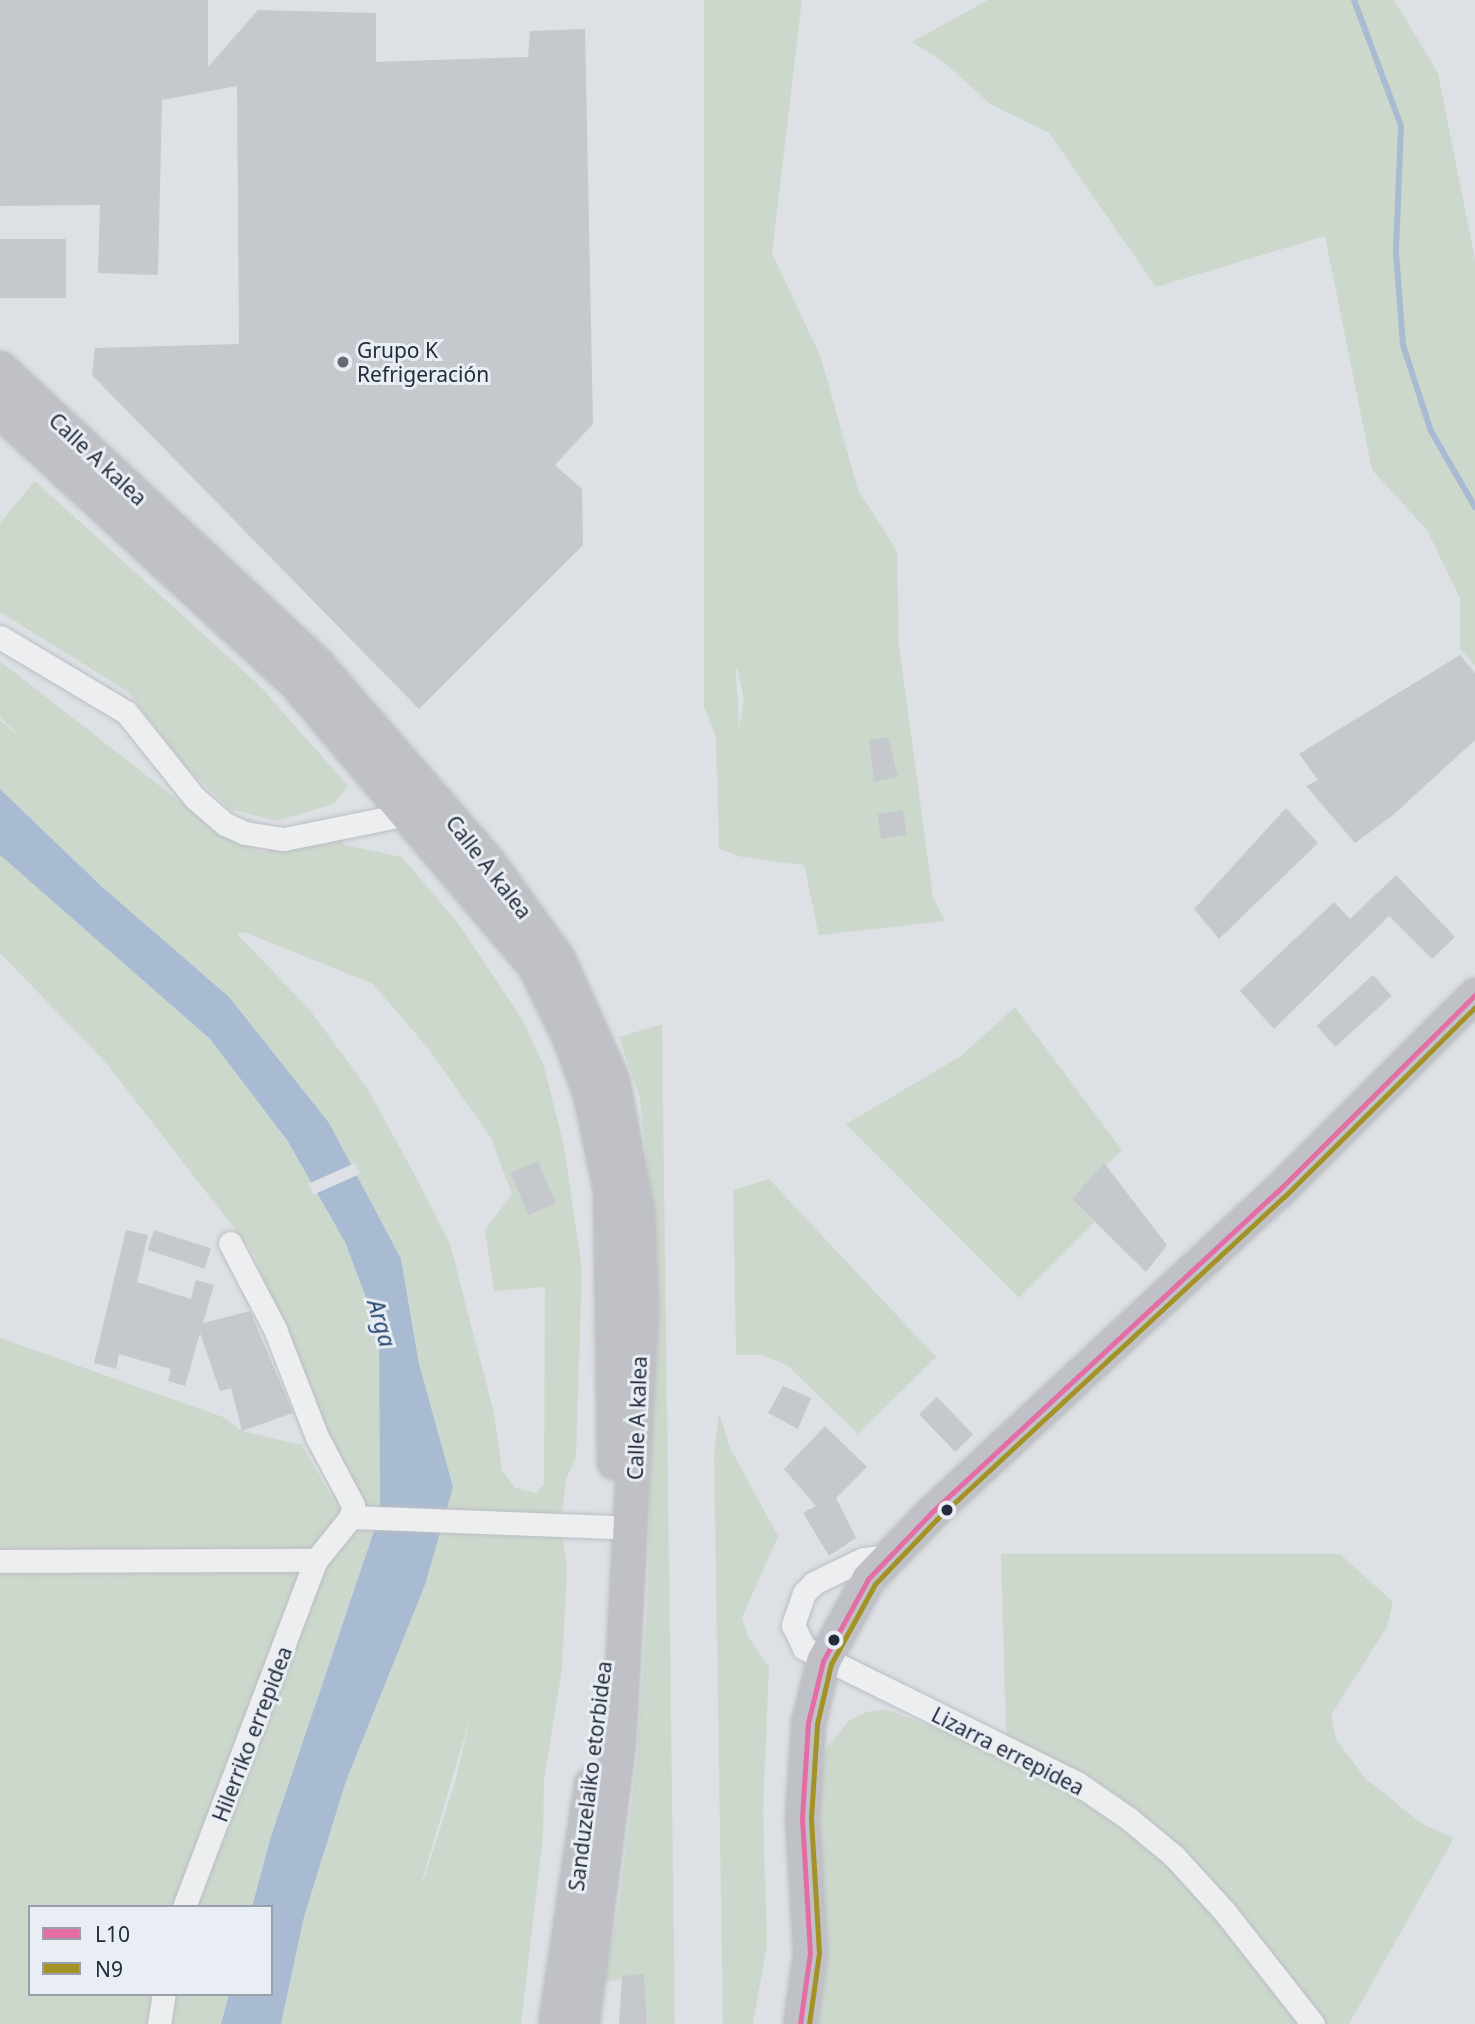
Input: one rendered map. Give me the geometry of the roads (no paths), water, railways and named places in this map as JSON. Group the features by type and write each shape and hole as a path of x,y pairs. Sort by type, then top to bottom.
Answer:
{"main road":[{"name":"Calle A kalea","path":"0,368 317,664 486,859 558,958 612,1080 636,1212 641,1308 623,1528"},
{"name":"Calle A kalea","path":"0,411 293,680 534,965 569,1037 590,1095 610,1190 623,1528"},
{"path":"800,2024 810,1954 802,1818 805,1751 823,1661 843,1618 890,1556 1278,1191 1475,995"},
{"name":"Sanduzelaiko etorbidea","path":"558,2016 603,1699 623,1528"},
{"name":"Sanduzelaiko etorbidea","path":"582,2024 618,1743 623,1528"}],"street":[{"path":"0,637 126,712 195,799 225,824 245,833 284,839 408,814"},
{"path":"230,1243 275,1329 317,1437 360,1517 536,1522 623,1528"},
{"name":"Hilerriko errepidea","path":"185,1905 316,1560 360,1517"},
{"name":"Lizarra errepidea","path":"890,1556 863,1559 814,1583 804,1593 793,1625 804,1648 823,1661 1006,1745 1077,1783 1128,1818 1174,1856 1224,1912 1313,2024"},
{"path":"0,1561 316,1560"},
{"path":"159,2024 164,1996"}],"water":[{"name":"Arga","path":"0,789 101,886 229,997 329,1123 401,1259 419,1364 453,1487 425,1585 346,1781 304,1917 281,2024 221,2024 228,1996 273,1996 273,1905 253,1905 271,1836 380,1513 379,1332 345,1242 287,1140 210,1039 0,855"}],"waterway":[{"path":"1354,0 1401,126 1396,252 1403,345 1431,431 1475,507"}],"place":[{"name":"Grupo K Refrigeración","path":"343,362"}]}
